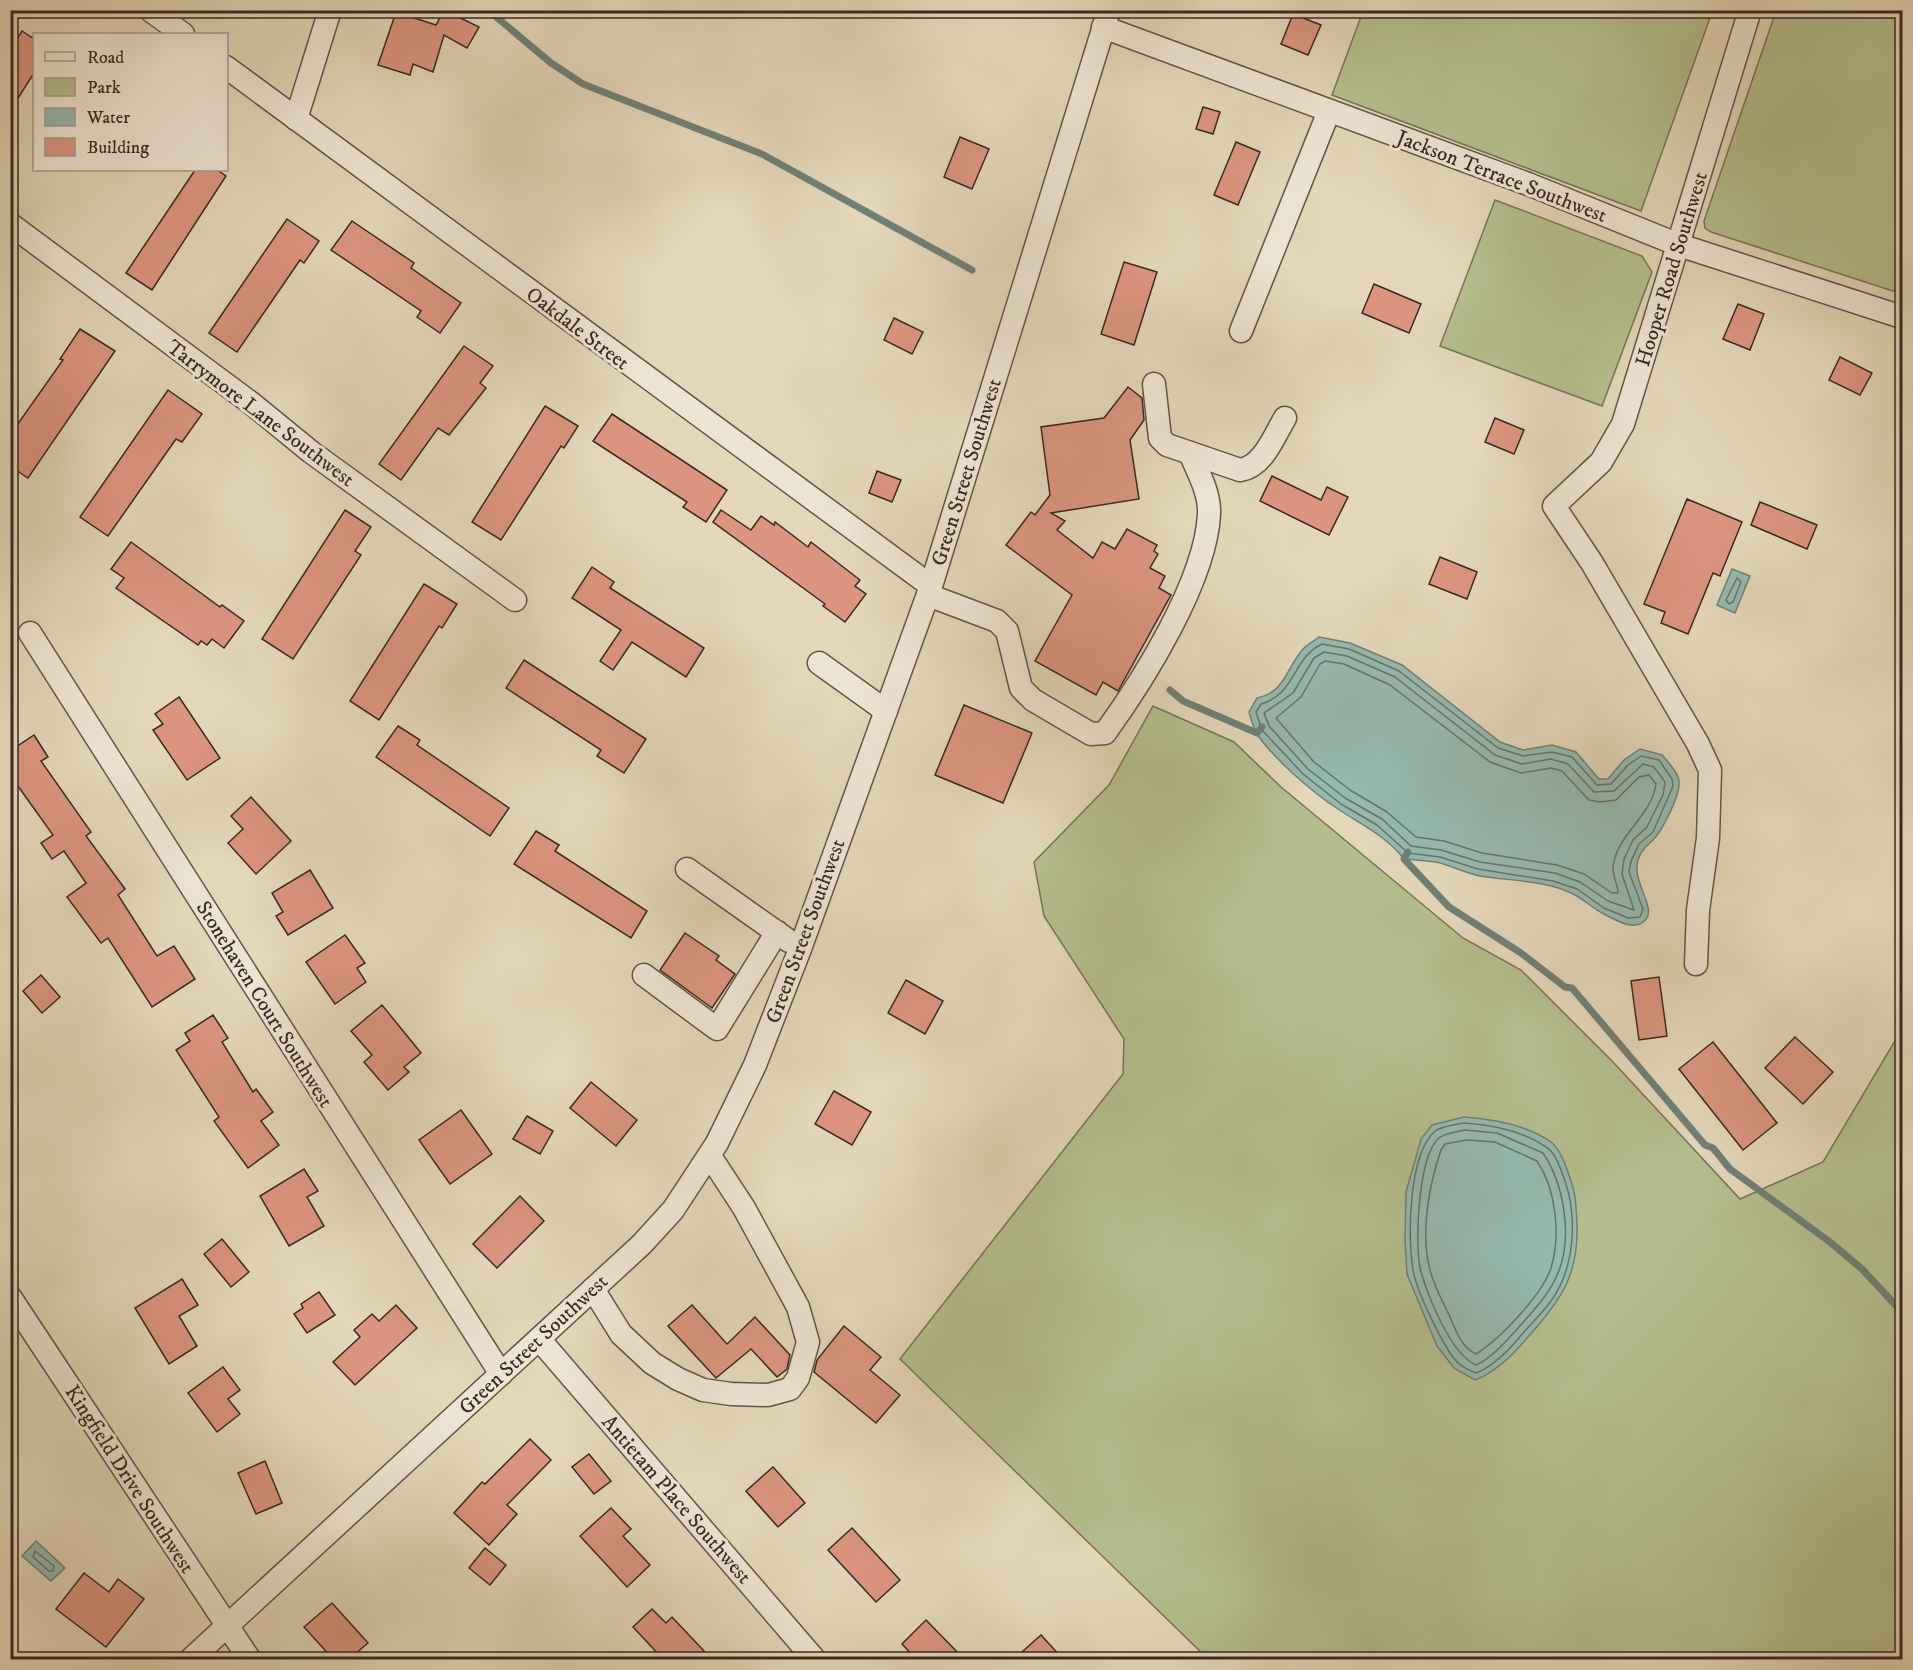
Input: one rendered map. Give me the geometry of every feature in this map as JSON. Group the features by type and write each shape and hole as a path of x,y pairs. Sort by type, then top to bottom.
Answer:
{"street":[{"path":"150,10 182,33"},
{"path":"296,119 330,10"},
{"name":"Hooper Road Southwest","path":"1696,964 1698,910 1708,838 1710,770 1698,744 1604,583 1554,506 1600,462 1623,423 1750,10"},
{"name":"Jackson Terrace Southwest","path":"1106,19 1329,111 1528,184 1679,245 1902,317"},
{"name":"Green Street Southwest","path":"190,1659 642,1244 673,1210 710,1156 755,1065 800,949 929,591 1106,19"},
{"name":"Oakdale Street","path":"228,68 929,591 997,621 1007,631 1021,688 1033,700 1090,734 1105,733 1158,651 1195,576 1209,515 1208,498 1190,453"},
{"path":"1241,331 1329,111"},
{"name":"Tarrymore Lane Southwest","path":"10,224 250,403 311,452 514,600"},
{"path":"1154,384 1160,438 1167,446 1240,470 1249,469 1259,461 1285,418"},
{"name":"Stonehaven Court Southwest","path":"30,633 501,1374"},
{"path":"819,663 886,711"},
{"path":"687,869 800,949"},
{"path":"644,975 717,1029 777,932"},
{"path":"593,1289 621,1334 652,1363 678,1379 703,1390 731,1394 768,1395 790,1389 798,1378 808,1342 798,1307 744,1208 710,1156"},
{"name":"Kingfield Drive Southwest","path":"10,1297 250,1659"},
{"name":"Antietam Place Southwest","path":"539,1339 815,1659"}],"green space":[{"path":"1697,10 1711,15 1641,211 1332,95 1363,11"},
{"path":"1776,11 1902,11 1902,294 1711,232 1705,228 1704,221"},
{"path":"1495,200 1642,256 1652,272 1602,406 1440,346"},
{"path":"1153,706 1234,742 1281,787 1463,938 1521,970 1613,1062 1740,1199 1823,1162 1902,1029 1902,1659 1208,1659 900,1359 1123,1074 1124,1039 1044,916 1034,862 1109,785"}],"water":[{"path":"1732,569 1750,576 1735,613 1717,605"},
{"path":"1319,637 1350,643 1402,665 1500,742 1523,750 1552,745 1576,752 1599,779 1608,779 1624,760 1640,749 1662,755 1678,777 1678,792 1666,821 1641,853 1637,865 1638,877 1648,908 1648,916 1642,923 1633,925 1623,923 1600,912 1573,894 1551,886 1480,876 1436,862 1404,859 1381,837 1306,785 1264,743 1253,726 1249,712 1257,698 1267,695 1280,685 1298,655"},
{"path":"1464,1117 1509,1124 1542,1136 1555,1145 1572,1184 1577,1223 1575,1258 1566,1286 1559,1298 1540,1324 1511,1356 1475,1380 1454,1368 1437,1346 1407,1274 1405,1240 1406,1192 1421,1139 1432,1125"},
{"path":"36,1541 65,1568 51,1581 22,1556"}],"building":[{"path":"444,10 479,27 467,48 444,35 433,72 413,64 410,75 378,65 396,12 436,25"},
{"path":"1293,14 1321,25 1308,55 1281,44"},
{"path":"22,31 33,38 33,75 10,111 10,50"},
{"path":"1203,107 1220,112 1213,134 1196,129"},
{"path":"960,137 989,149 972,189 944,177"},
{"path":"1236,142 1260,152 1238,205 1214,195"},
{"path":"194,171 218,171 226,176 152,290 126,273"},
{"path":"287,219 319,241 304,263 300,260 237,352 209,333"},
{"path":"352,221 414,263 411,268 461,303 440,333 417,317 421,311 331,250"},
{"path":"1124,262 1157,272 1134,345 1101,334"},
{"path":"1374,284 1421,304 1409,333 1362,313"},
{"path":"1738,304 1764,314 1750,350 1723,339"},
{"path":"894,318 923,332 912,354 884,340"},
{"path":"80,329 115,351 28,478 10,466 10,435 63,360 60,359"},
{"path":"464,346 493,366 480,383 486,388 449,435 438,428 401,480 379,464"},
{"path":"1840,357 1872,373 1860,395 1829,380"},
{"path":"1128,387 1142,398 1144,420 1130,440 1139,499 1051,513 1065,521 1057,530 1093,558 1102,542 1115,549 1127,529 1157,545 1154,551 1158,554 1150,568 1165,576 1159,588 1171,595 1118,691 1103,682 1096,695 1035,661 1072,595 1006,545 1031,512 1035,515 1050,495 1041,427 1104,418"},
{"path":"168,390 202,414 182,442 176,439 108,536 80,517"},
{"path":"545,406 578,426 564,448 561,446 501,540 472,522"},
{"path":"612,414 727,490 706,522 683,507 687,502 593,441"},
{"path":"1495,418 1524,430 1514,454 1485,442"},
{"path":"877,471 901,480 892,502 869,493"},
{"path":"1272,476 1321,500 1327,487 1348,497 1329,535 1260,501"},
{"path":"1687,499 1742,522 1720,576 1713,573 1688,634 1661,623 1665,612 1644,604"},
{"path":"1760,502 1817,525 1807,549 1751,525"},
{"path":"345,510 371,527 355,551 361,555 293,659 262,639"},
{"path":"721,510 751,530 761,516 774,525 775,522 808,547 811,542 860,580 855,586 866,594 845,622 823,606 825,604 713,522"},
{"path":"131,542 220,607 222,605 244,621 224,648 212,639 207,645 201,641 198,645 116,588 124,578 111,569"},
{"path":"1440,557 1477,572 1467,599 1429,584"},
{"path":"592,567 614,582 610,588 704,648 686,677 632,642 613,670 600,661 621,630 572,598"},
{"path":"424,584 457,604 442,628 439,626 379,720 350,701"},
{"path":"524,660 646,739 624,773 597,756 601,750 506,688"},
{"path":"179,697 220,758 187,780 153,730 163,724 155,714"},
{"path":"964,705 1032,733 1003,803 935,775"},
{"path":"398,726 420,740 417,745 509,808 490,836 376,757"},
{"path":"34,735 48,757 41,761 91,832 86,836 125,889 118,895 157,956 174,946 195,979 152,1007 108,938 101,943 67,897 86,883 64,851 52,859 41,843 53,835 10,775 10,751"},
{"path":"251,797 291,841 256,874 228,843 243,829 231,816"},
{"path":"536,831 559,845 555,851 647,911 631,938 514,864"},
{"path":"310,870 333,908 288,935 276,916 283,912 272,893"},
{"path":"685,933 719,956 716,960 735,974 712,1008 660,970"},
{"path":"345,935 365,963 357,968 366,982 335,1004 306,962"},
{"path":"41,975 60,997 42,1013 23,991"},
{"path":"1659,977 1667,1036 1639,1040 1631,981"},
{"path":"906,980 943,1001 925,1034 888,1013"},
{"path":"382,1005 421,1053 404,1067 409,1072 388,1090 364,1062 372,1055 351,1031"},
{"path":"213,1015 228,1038 222,1042 253,1092 256,1089 273,1112 261,1121 279,1145 248,1168 214,1121 219,1117 176,1050 190,1041 185,1033"},
{"path":"1795,1037 1833,1072 1803,1104 1765,1068"},
{"path":"1713,1042 1777,1123 1743,1150 1679,1069"},
{"path":"591,1082 637,1120 616,1146 570,1108"},
{"path":"834,1091 871,1112 852,1145 815,1124"},
{"path":"461,1110 492,1154 450,1184 419,1140"},
{"path":"527,1116 553,1131 540,1154 513,1139"},
{"path":"304,1169 318,1191 307,1197 324,1226 289,1246 260,1196"},
{"path":"520,1196 544,1221 497,1268 473,1244"},
{"path":"222,1239 249,1272 231,1287 204,1254"},
{"path":"182,1279 198,1305 179,1316 197,1346 169,1364 135,1308"},
{"path":"319,1292 335,1315 307,1333 294,1314 303,1308 301,1304"},
{"path":"396,1305 417,1328 355,1385 333,1362 360,1337 354,1330 372,1314 379,1321"},
{"path":"692,1305 727,1344 755,1317 790,1355 787,1369 777,1377 751,1349 716,1378 668,1326"},
{"path":"844,1326 881,1357 870,1370 900,1395 876,1423 814,1372 817,1360"},
{"path":"223,1367 240,1390 228,1399 240,1414 217,1432 188,1393"},
{"path":"530,1439 551,1460 507,1505 517,1514 489,1545 454,1513 482,1482 485,1484"},
{"path":"589,1454 611,1481 594,1494 572,1467"},
{"path":"265,1461 282,1503 256,1514 238,1473"},
{"path":"773,1467 805,1503 778,1527 746,1491"},
{"path":"611,1508 631,1529 623,1536 650,1565 627,1587 580,1536"},
{"path":"852,1528 900,1580 876,1602 828,1550"},
{"path":"485,1548 506,1565 490,1585 469,1568"},
{"path":"84,1573 109,1592 118,1579 144,1599 106,1647 56,1609"},
{"path":"332,1603 368,1643 349,1659 333,1659 304,1627"},
{"path":"652,1609 666,1623 672,1617 704,1651 695,1659 663,1659 633,1627"},
{"path":"926,1620 964,1659 916,1659 902,1644"},
{"path":"1041,1635 1063,1659 1014,1659"}],"waterway":[{"path":"488,10 551,63 583,84 762,154 972,270"},
{"path":"1170,690 1183,701 1257,733 1262,727"},
{"path":"1408,852 1404,859 1449,907 1521,953 1565,987 1572,988 1705,1145 1713,1148 1730,1169 1830,1242 1862,1269 1902,1312"}]}
